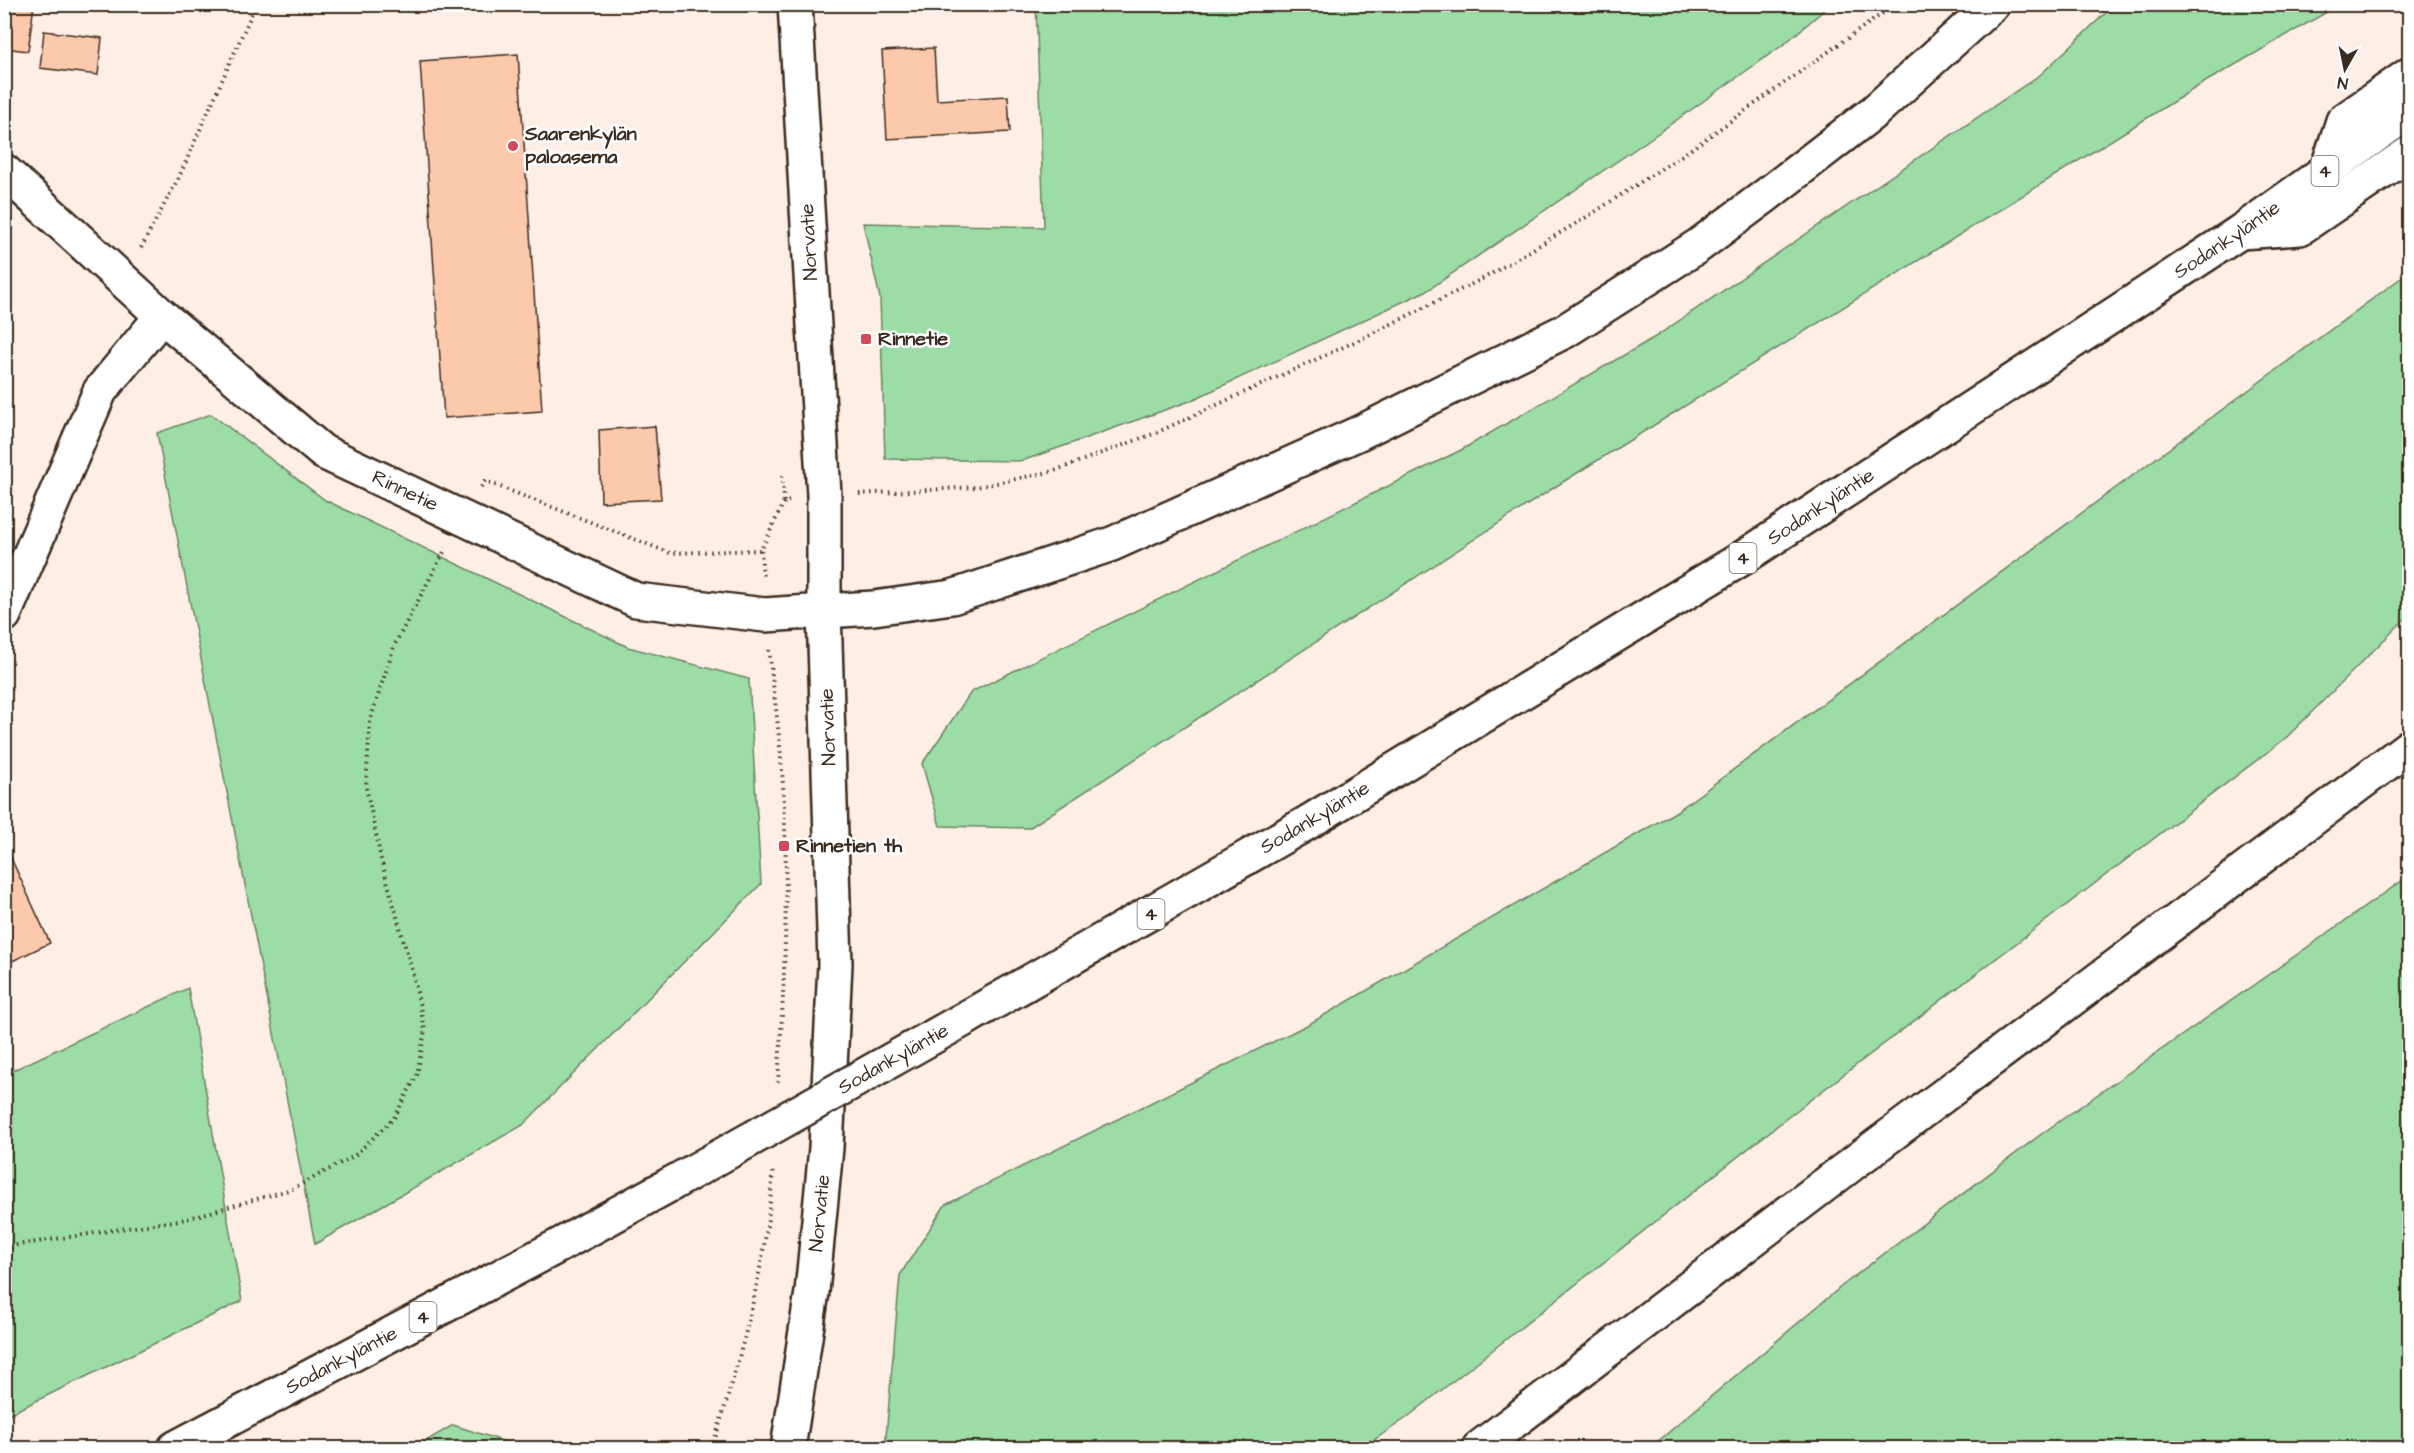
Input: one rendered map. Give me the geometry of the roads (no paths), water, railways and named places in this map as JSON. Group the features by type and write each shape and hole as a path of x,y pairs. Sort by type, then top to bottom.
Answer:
{"main road":[{"name":"Norvatie","path":"788,1449 812,1292 826,1149 836,964 824,611 824,495 795,4"},
{"name":"Rinnetie","path":"4,171 162,316 323,452 636,600 765,615 824,611 952,597 1112,544 1359,433 1565,331 1698,246 1764,197 1875,111 1993,4"},
{"path":"2327,170 2343,121 2409,74"},
{"name":"Sodankyläntie","path":"175,1449 671,1184 1307,823 1731,565 2240,232 2409,111"},
{"path":"2240,232 2300,228 2409,153"},
{"path":"4,615 100,392 162,316"},
{"path":"1479,1449 1852,1164 2409,747"}],"place":[{"name":"Saarenkylän paloasema","path":"513,146"},
{"name":"Rinnetie","path":"866,339"},
{"name":"Rinnetien th","path":"784,846"}]}
